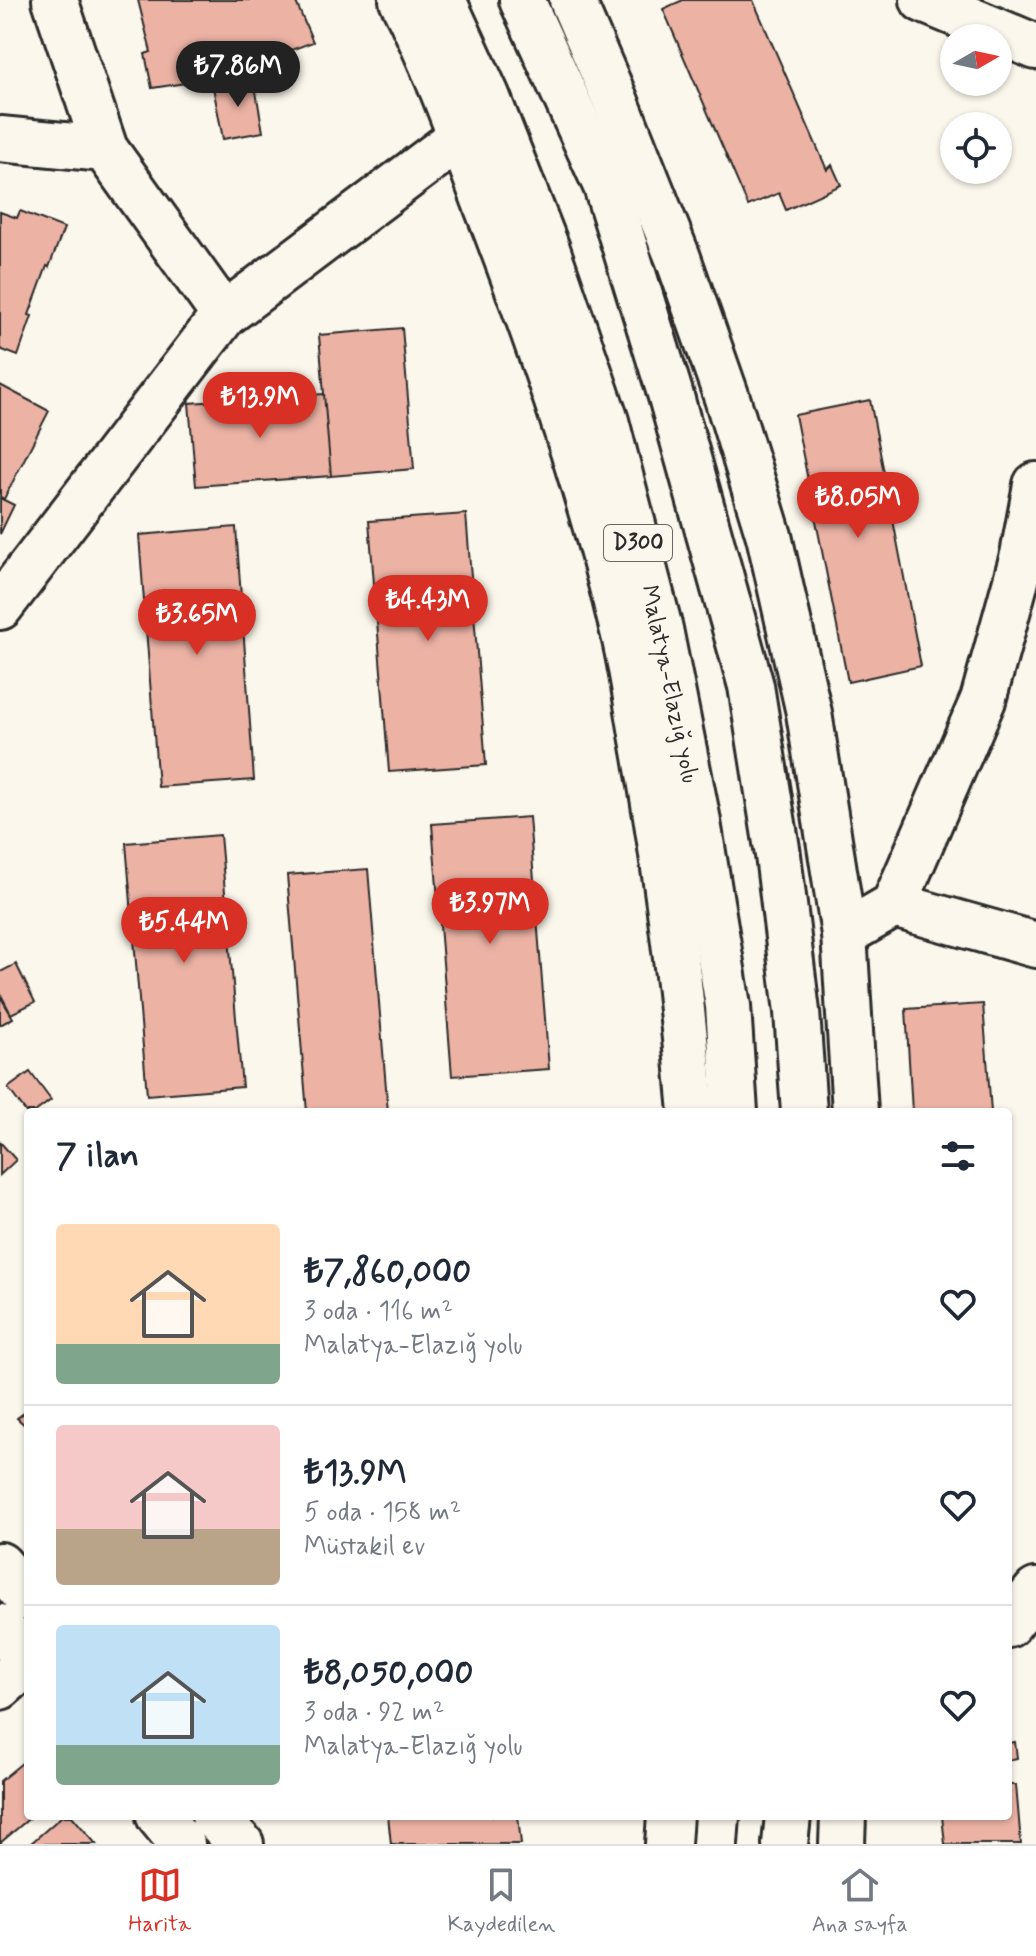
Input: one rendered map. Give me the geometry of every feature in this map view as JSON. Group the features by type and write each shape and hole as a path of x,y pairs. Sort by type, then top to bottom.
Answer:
{"main road":[{"path":"55,0 105,149 224,315"},
{"path":"402,0 417,28 522,297 582,475 623,629 658,820 681,993 692,1108"},
{"name":"Malatya-Elazığ yolu","path":"443,0 487,96 547,249 606,421 660,629 697,816 728,1006 735,1108"},
{"name":"D300","path":"522,0 606,186 670,393 751,686 778,855 797,1012 804,1108"},
{"path":"572,0 678,258 727,398 765,522 809,713 844,934 855,1108"},
{"path":"923,0 1036,47"},
{"path":"0,607 224,315 460,137"},
{"path":"0,139 105,149"},
{"path":"844,934 894,905 983,700 1029,557 1036,485"},
{"path":"894,905 1036,945"},
{"path":"0,1565 24,1593"},
{"path":"1012,1620 1036,1591"},
{"path":"0,1627 24,1656"},
{"path":"0,1687 24,1665"},
{"path":"162,1820 182,1844"},
{"path":"218,1820 241,1844"},
{"path":"668,1844 670,1820"},
{"path":"715,1844 717,1820"},
{"path":"785,1844 788,1820"},
{"path":"842,1844 843,1820"}],"building":[{"path":"138,0 295,0 313,42 226,74 152,88 145,54 151,52"},
{"path":"683,0 753,0 827,170 832,165 841,185 786,210 779,193 748,206 663,9"},
{"path":"254,80 263,132 223,139 213,87"},
{"path":"20,211 64,228 29,315 32,316 18,356 0,349 0,212 17,218"},
{"path":"402,328 414,469 331,476 319,335"},
{"path":"0,385 49,411 4,499 0,497"},
{"path":"324,394 331,476 196,486 189,403"},
{"path":"870,400 921,666 848,682 795,415"},
{"path":"0,498 14,505 0,534"},
{"path":"466,514 486,765 389,772 369,521"},
{"path":"236,527 254,780 158,787 139,535"},
{"path":"529,817 549,1069 452,1076 432,824"},
{"path":"220,835 242,1087 147,1095 126,843"},
{"path":"368,869 388,1108 307,1108 287,875"},
{"path":"16,964 35,1002 11,1014 0,993 0,972"},
{"path":"0,996 13,1018 0,1025"},
{"path":"983,1004 991,1108 912,1108 906,1009"},
{"path":"30,1072 51,1100 40,1108 24,1110 8,1088"},
{"path":"0,1142 16,1160 0,1175"},
{"path":"24,1413 24,1424 17,1418"},
{"path":"1012,1742 1015,1742 1017,1758 1012,1759"},
{"path":"24,1761 24,1820 27,1820 0,1843 0,1781"},
{"path":"1012,1785 1016,1785 1021,1844 945,1844 942,1820 1012,1820"},
{"path":"57,1820 75,1820 96,1844 30,1844"},
{"path":"388,1820 518,1820 521,1844 391,1844"}]}
